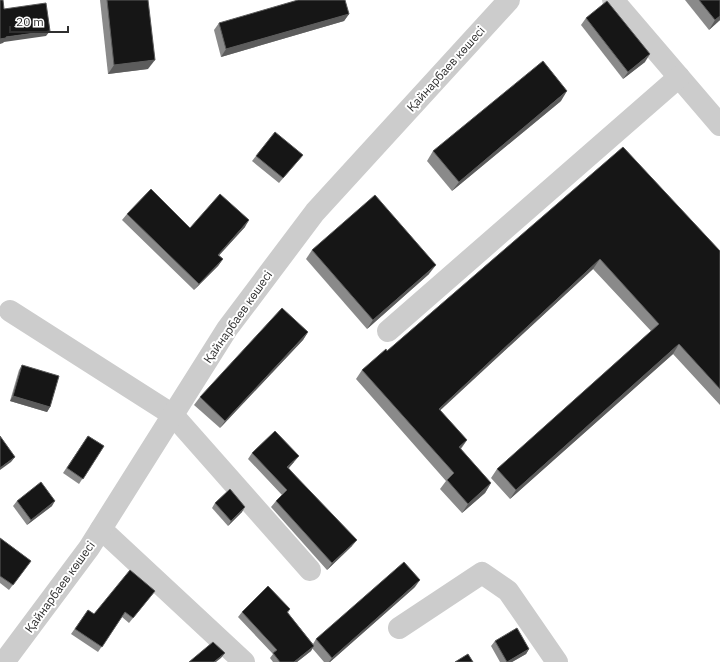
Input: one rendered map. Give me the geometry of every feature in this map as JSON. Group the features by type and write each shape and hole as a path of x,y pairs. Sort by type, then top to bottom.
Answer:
{"street":[{"name":"Қайнарбаев көшесі","path":"4,662 89,548 227,329 315,212 509,0"},
{"path":"613,0 720,125"},
{"path":"388,331 679,77"},
{"path":"10,311 173,414 310,570"},
{"path":"101,528 244,662"},
{"path":"399,628 482,573 508,591 557,662"}],"building":[{"path":"0,0 3,0 4,9 46,3 50,31 0,39"},
{"path":"107,0 148,0 155,60 114,65"},
{"path":"298,0 345,0 349,14 226,49 219,23"},
{"path":"699,0 720,0 720,16 715,20"},
{"path":"607,1 650,54 628,72 586,18"},
{"path":"543,61 567,91 459,182 433,151"},
{"path":"275,132 303,155 283,178 256,156"},
{"path":"623,147 720,251 720,389 679,344 516,490 497,469 659,324 600,259 439,409 467,440 459,447 491,483 468,504 447,480 454,473 362,370 386,349 387,351"},
{"path":"151,189 190,228 220,194 249,220 218,255 223,259 199,284 127,214"},
{"path":"375,195 436,265 373,320 312,250"},
{"path":"282,308 308,332 225,421 200,397"},
{"path":"22,365 59,376 50,407 13,396"},
{"path":"275,431 299,456 287,467 357,540 332,563 276,501 287,490 252,453"},
{"path":"0,436 15,457 0,468"},
{"path":"88,436 104,446 83,479 67,468"},
{"path":"41,482 55,501 31,520 17,501"},
{"path":"230,489 245,507 231,521 215,503"},
{"path":"0,538 31,561 13,585 0,576"},
{"path":"404,562 420,580 332,658 316,639"},
{"path":"130,570 155,591 133,618 125,612 102,647 75,629 88,610 94,614"},
{"path":"268,586 290,609 287,612 314,646 294,662 280,662 273,653 277,650 242,612"},
{"path":"517,628 529,649 507,662 495,641"},
{"path":"213,642 225,653 214,662 189,662"},
{"path":"468,654 473,662 455,662"}]}
